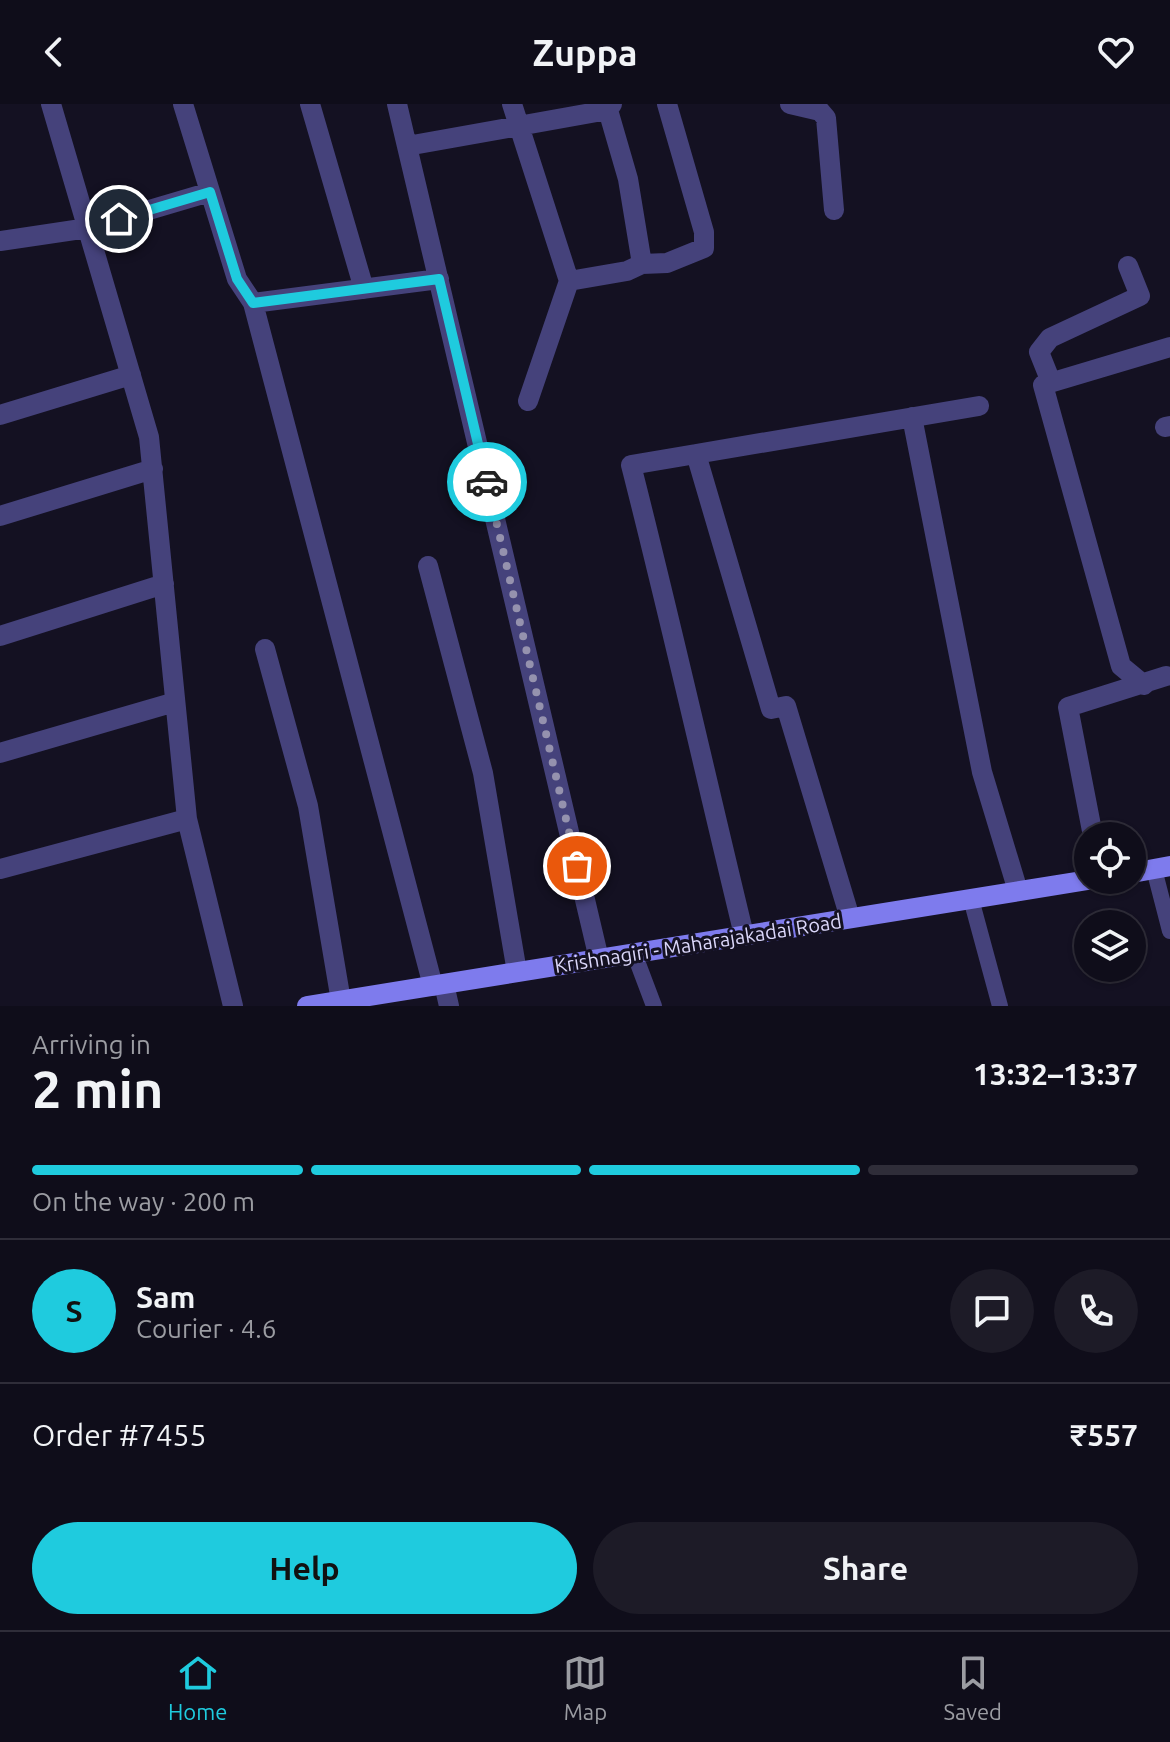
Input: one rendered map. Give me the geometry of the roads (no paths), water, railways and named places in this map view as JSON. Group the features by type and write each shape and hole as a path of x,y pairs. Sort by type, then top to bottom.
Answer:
{"main road":[{"name":"Krishnagiri - Maharajakadai Road","path":"307,1006 1074,882"}],"street":[{"path":"51,104 149,437 187,819 233,1006"},
{"path":"183,104 237,279 253,303 439,985 449,1006"},
{"path":"310,104 364,289"},
{"path":"397,104 599,959"},
{"path":"512,104 569,281 528,401"},
{"path":"569,281 627,271 642,264 667,263 704,248 704,232 667,104"},
{"path":"790,104 821,108 826,118 834,210"},
{"path":"407,146 610,107 628,179 642,264"},
{"path":"0,241 88,228 210,192"},
{"path":"1051,382 1039,352 1050,338 1140,296 1128,266"},
{"path":"253,303 439,279"},
{"path":"1144,685 1121,666 1043,385 1170,347"},
{"path":"0,415 131,375"},
{"path":"744,935 694,730 687,685 631,465 979,406"},
{"path":"912,417 982,772 1018,891"},
{"path":"696,454 771,709 786,706 850,918"},
{"path":"0,516 153,469"},
{"path":"428,566 483,773 517,972"},
{"path":"0,636 164,584"},
{"path":"265,649 308,806 341,1001"},
{"path":"1090,822 1068,707 1169,680"},
{"path":"0,753 175,702"},
{"path":"0,869 187,819"},
{"path":"1162,868 1170,931"},
{"path":"971,899 1000,1006"},
{"path":"634,953 654,1006"}]}
